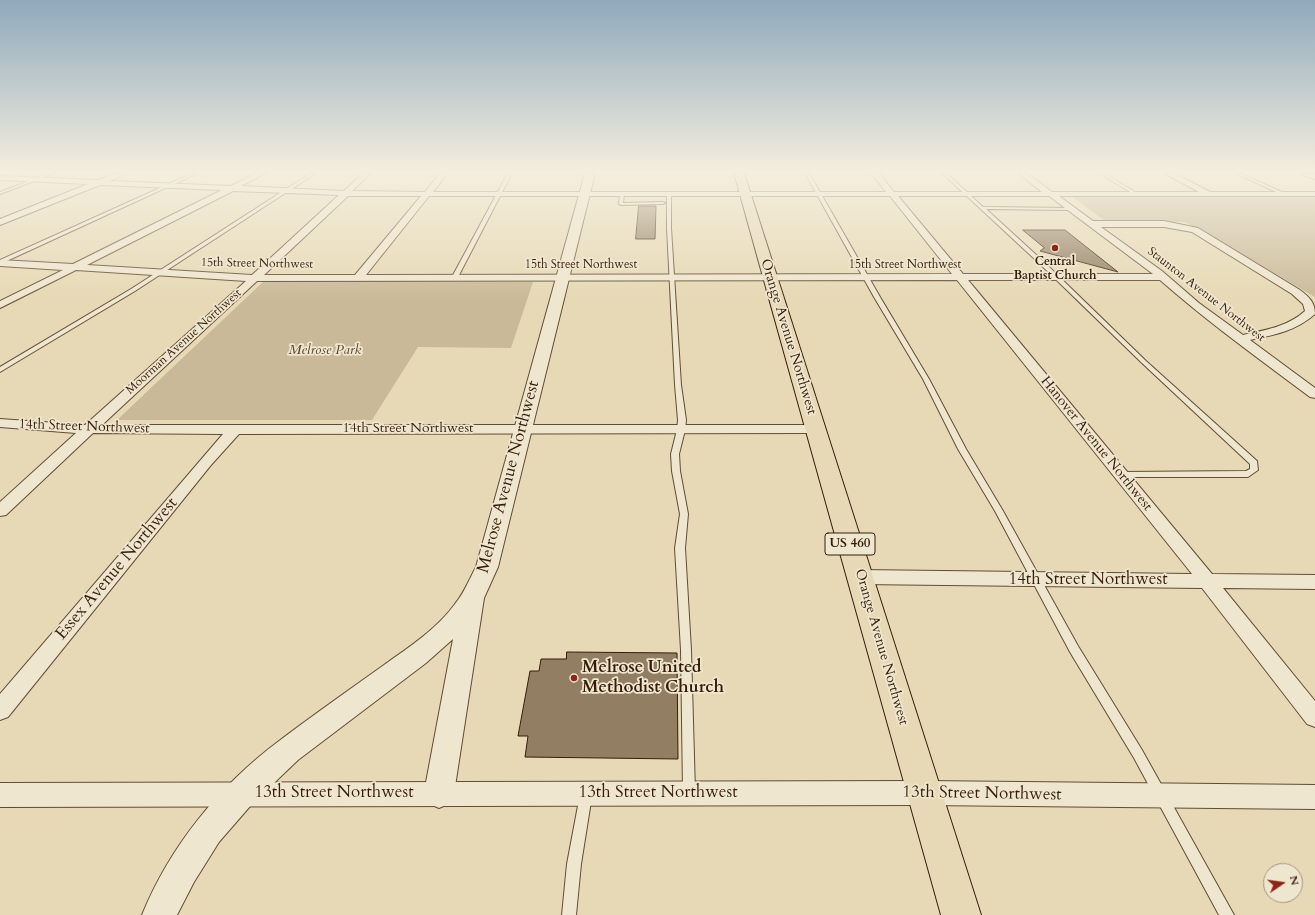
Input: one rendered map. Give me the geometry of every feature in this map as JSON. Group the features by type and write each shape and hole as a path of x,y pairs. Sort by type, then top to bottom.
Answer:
{"main road":[{"name":"Orange Avenue Northwest","path":"752,216 961,915"}],"street":[{"path":"0,222 16,216"},
{"path":"0,305 178,216"},
{"name":"Moorman Avenue Northwest","path":"0,511 322,216"},
{"path":"358,278 409,216"},
{"name":"Melrose Avenue Northwest","path":"159,915 182,870 208,831 241,794 288,751 417,656 443,634 463,612 474,595 487,567 579,216"},
{"name":"Hanover Avenue Northwest","path":"911,216 1122,475 1315,717"},
{"name":"Staunton Avenue Northwest","path":"1080,216 1163,277 1195,305 1315,394"},
{"path":"1092,224 1164,224 1194,230 1296,292 1311,308 1311,312 1308,315 1291,326 1240,339"},
{"name":"15th Street Northwest","path":"0,262 73,268 255,278 1163,277"},
{"name":"14th Street Northwest","path":"0,423 89,429 815,429"},
{"name":"Essex Avenue Northwest","path":"0,710 206,462 235,430"},
{"name":"14th Street Northwest","path":"860,577 1315,582"},
{"path":"439,793 474,595"},
{"name":"13th Street Northwest","path":"0,795 924,792 1315,797"}],"lane":[{"path":"0,262 102,216"},
{"path":"0,370 159,273 248,216"},
{"path":"455,278 488,216"},
{"path":"669,216 678,385 682,420 675,454 676,471 684,514 680,548 686,650 689,793"},
{"path":"832,216 926,379 962,449 999,511 1074,649 1138,754 1227,915"},
{"path":"990,216 1254,464 1254,470 1248,474 1122,475"},
{"path":"569,915 574,864 586,792"}],"green space":[{"path":"1098,216 1315,216 1315,297 1199,229 1184,222 1105,221"},
{"name":"Melrose Park","path":"264,281 533,282 511,348 418,347 372,420 117,420"}],"building":[{"path":"638,216 656,216 655,239 636,239"},
{"name":"Central Baptist Church","path":"1023,230 1065,230 1118,272 1040,251 1044,248"},
{"path":"567,652 677,653 678,759 525,757 528,736 518,736 530,671 539,671 541,659 566,659"}],"place":[{"name":"Central Baptist Church","path":"1055,248"},
{"name":"Melrose United Methodist Church","path":"574,678"}]}
